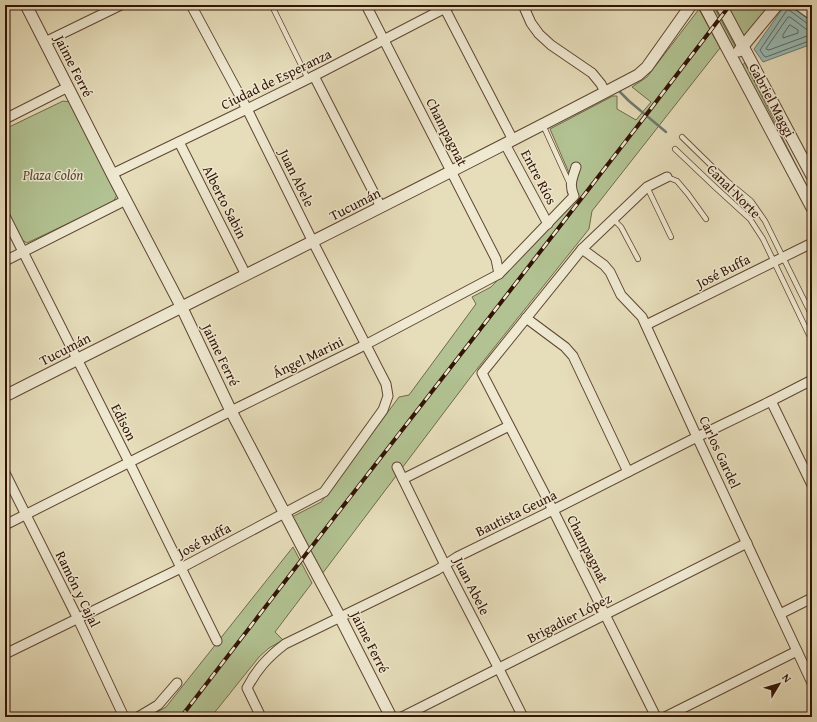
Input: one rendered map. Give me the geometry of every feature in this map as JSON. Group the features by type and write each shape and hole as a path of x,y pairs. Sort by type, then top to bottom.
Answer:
{"street":[{"name":"Jaime Ferré","path":"26,5 182,308 231,411 391,717"},
{"path":"45,42 121,5"},
{"name":"Juan Abele","path":"191,5 247,109 386,384 388,396 383,410"},
{"name":"Champagnat","path":"366,5 496,259 499,274"},
{"path":"523,5 531,23 539,34 551,45 592,73 601,84 604,92"},
{"name":"Tucumán","path":"5,396 313,242 638,75 647,67 691,5"},
{"name":"Gabriel Maggi","path":"704,5 808,192 812,208"},
{"name":"Gabriel Maggi","path":"722,5 812,176"},
{"path":"733,59 777,5"},
{"path":"798,5 812,15"},
{"name":"Ciudad de Esperanza","path":"112,174 311,78 448,7"},
{"name":"Entre Ríos","path":"448,7 548,224"},
{"path":"311,78 381,207"},
{"path":"5,119 68,87"},
{"name":"Alberto Sabin","path":"178,142 246,275"},
{"name":"Ángel Marini","path":"5,525 365,345 499,274 574,196 571,185 576,167"},
{"path":"628,472 573,356 565,347 526,318 582,249 647,187 668,177"},
{"path":"5,261 126,200"},
{"name":"Edison","path":"5,216 217,641"},
{"name":"José Buffa","path":"646,325 812,243"},
{"name":"Carlos Gardel","path":"582,249 604,265 610,272 622,295 642,317 812,683"},
{"name":"Champagnat","path":"526,318 482,373 553,510 656,717"},
{"name":"Bautista Geuna","path":"261,717 247,688 253,676 263,664 272,654 285,644 437,570 457,557 812,380"},
{"path":"771,401 812,485"},
{"name":"José Buffa","path":"5,654 78,620 181,568 324,492 383,410"},
{"path":"403,479 509,426"},
{"name":"Juan Abele","path":"397,467 445,565 524,717"},
{"name":"Ramón y Cajal","path":"5,473 124,717"},
{"name":"Brigadier López","path":"402,717 500,669 747,543"},
{"path":"780,614 812,598"},
{"path":"665,717 797,651"},
{"path":"138,717 158,705 177,683"}],"lane":[{"path":"274,10 311,78"},
{"path":"542,125 571,185"},
{"name":"Canal Norte","path":"682,138 727,181 751,201 765,221 812,316"},
{"name":"Canal Norte","path":"675,149 750,219 764,239 812,341"},
{"path":"668,177 677,181 706,219"},
{"path":"647,187 672,237"},
{"path":"613,219 622,227 638,259"}],"green space":[{"path":"709,5 713,5 736,48 732,49"},
{"path":"725,5 771,5 744,40"},
{"path":"699,9 720,48 592,211 589,229 473,374 322,574 290,518 321,502 399,397 409,395 476,304 472,297 491,287 579,196 550,129 613,96 617,96 617,109 636,120 651,102 632,87 647,77"},
{"path":"745,63 806,185 802,187 742,65"},
{"name":"Plaza Colón","path":"63,101 70,102 117,195 113,202 27,243 20,239 5,209 5,129"},
{"path":"293,547 312,583 275,632 283,640 269,648 259,657 211,717 148,717 166,707"}],"water":[{"path":"785,5 789,5 812,22 812,44 763,62 754,49"}],"waterway":[{"name":"Canal Norte","path":"620,92 666,132"}],"railway":[{"path":"181,717 730,5"}]}
